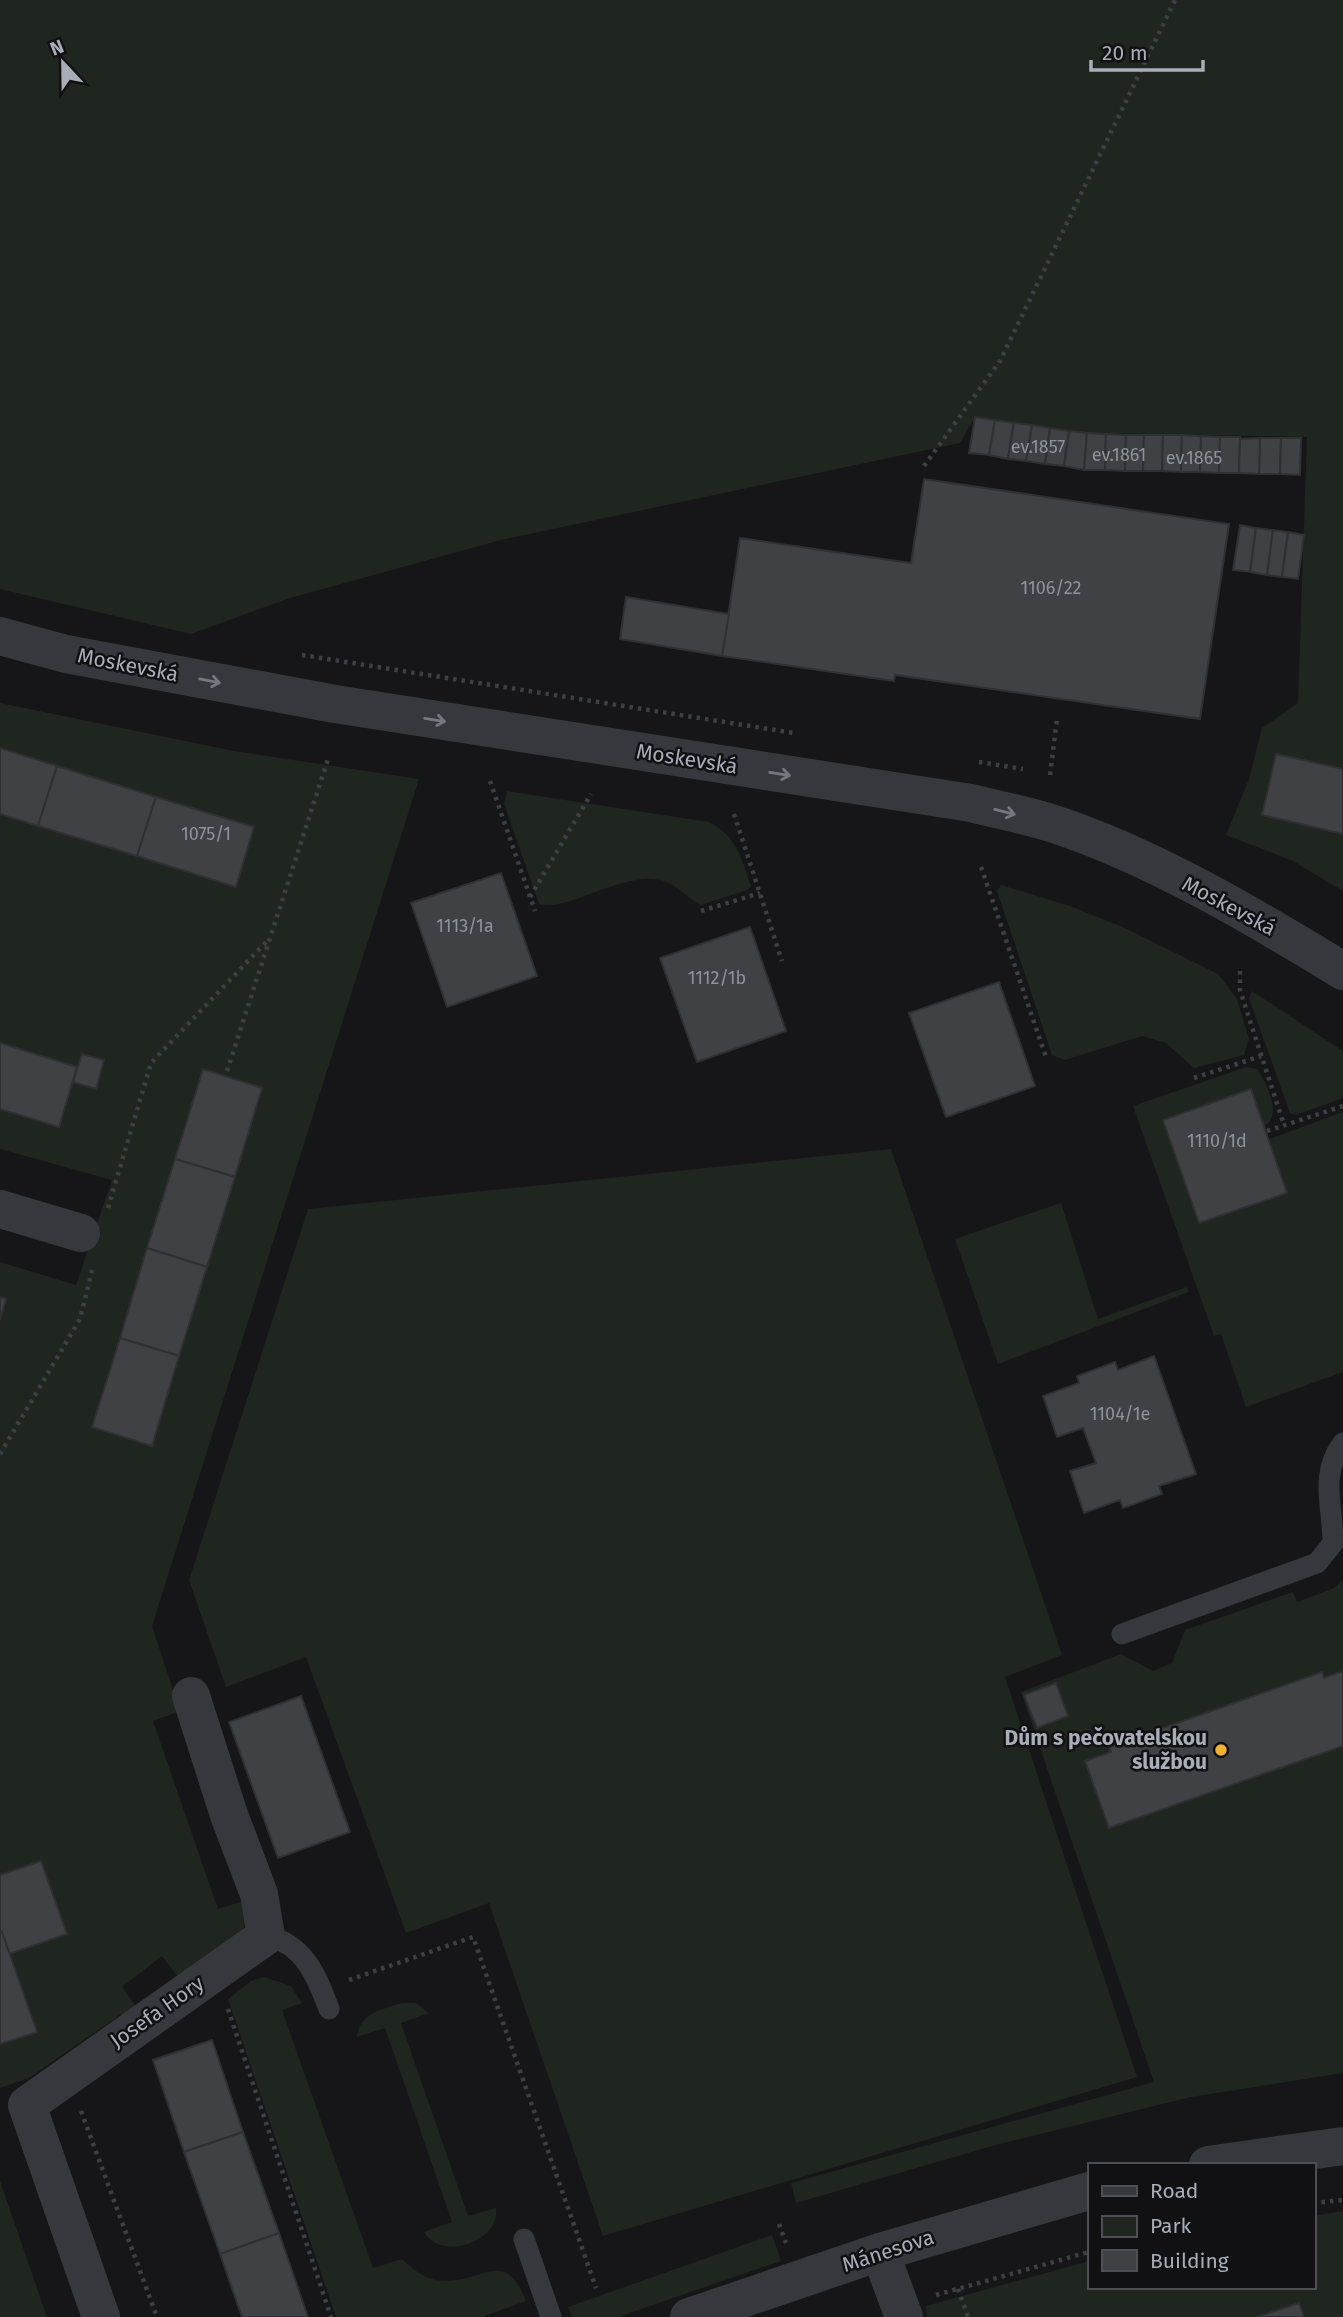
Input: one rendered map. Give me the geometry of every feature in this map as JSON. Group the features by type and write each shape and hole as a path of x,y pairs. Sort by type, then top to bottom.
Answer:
{"street":[{"name":"Moskevská","path":"0,636 66,654 322,702 971,803 1041,821 1131,855 1279,932 1343,971"},
{"path":"0,1209 94,1234"},
{"path":"191,1696 229,1815 260,1894 266,1936"},
{"name":"Josefa Hory","path":"101,2317 27,2105 266,1936"},
{"path":"1222,2163 1343,2146"},
{"name":"Mánesova","path":"689,2317 880,2252 1088,2190"},
{"path":"880,2252 901,2311"}],"lane":[{"path":"1122,1634 1317,1563 1333,1543 1327,1478 1333,1457 1343,1443"},
{"path":"266,1936 300,1952 312,1968 325,1999"},
{"path":"524,2239 551,2317"}],"path":[{"path":"924,466 1000,362 1175,0"},
{"path":"293,654 803,735"},
{"path":"1050,775 1057,719"},
{"path":"227,1071 328,756"},
{"path":"968,761 1023,769"},
{"path":"490,781 535,911"},
{"path":"530,897 592,794"},
{"path":"734,814 782,961"},
{"path":"981,867 1047,1060"},
{"path":"701,911 760,893"},
{"path":"0,1454 80,1319 94,1234 151,1063 268,940"},
{"path":"1240,971 1240,990 1284,1125"},
{"path":"1194,1078 1261,1056"},
{"path":"1267,1131 1343,1106"},
{"path":"325,1999 473,1937 596,2288"},
{"path":"215,1971 331,2317"},
{"path":"77,2100 157,2317"},
{"path":"1315,2203 1343,2200"},
{"path":"901,2311 958,2288 1088,2252"},
{"path":"958,2288 968,2317"}],"green space":[{"path":"0,0 1343,0 1343,891 1293,861 1226,835 1249,779 1262,728 1298,703 1307,437 1087,433 975,417 960,443 501,540 290,598 191,634 0,589"},
{"path":"0,703 234,751 419,779 152,1626 180,1711 153,1721 218,1909 246,1900 246,1919 242,1935 181,1981 162,1956 122,1987 140,2012 126,2022 121,2014 29,2078 0,2088 0,1262 76,1285 112,1180 0,1149"},
{"path":"507,791 709,822 732,841 751,886 747,890 701,905 666,882 645,879 629,881 563,903 539,904 504,804"},
{"path":"1001,885 1070,906 1125,928 1218,974 1237,999 1249,1039 1244,1055 1194,1068 1166,1043 1142,1036 1065,1060 1052,1055 997,891"},
{"path":"1252,991 1343,1051 1343,1098 1296,1115 1290,1113 1249,998"},
{"path":"1246,1067 1257,1069 1271,1099 1272,1115 1264,1126 1251,1089 1163,1120 1199,1223 1287,1193 1269,1139 1343,1112 1343,1372 1246,1407 1221,1334 1214,1336 1133,1106"},
{"path":"891,1149 1062,1655 1005,1677 1137,2077 603,2236 489,1903 406,1933 306,1657 226,1687 189,1580 308,1209"},
{"path":"1061,1203 1098,1319 1187,1287 1189,1292 998,1364 955,1239"},
{"path":"1343,1580 1343,2073 1191,2097 992,2146 796,2203 791,2183 1154,2082 1021,1692 1121,1654 1153,1671 1172,1663 1185,1630 1293,1592 1297,1602 1334,1588"},
{"path":"264,1977 291,1986 302,2003 282,2010 373,2268 402,2259 422,2274 445,2281 501,2271 510,2275 526,2301 482,2317 336,2317 228,1999 251,1981"},
{"path":"402,2003 416,2003 429,2013 401,2023 468,2216 496,2208 495,2220 489,2230 480,2238 456,2247 443,2246 432,2241 424,2232 452,2222 385,2028 357,2037 362,2022 367,2017"},
{"path":"0,2181 47,2317 0,2317"},
{"path":"1343,2211 1343,2317 927,2317 926,2306 1088,2261 1088,2289 1315,2289 1315,2216"},
{"path":"772,2235 781,2261 618,2317 572,2317 568,2307"}],"building":[{"path":"975,417 995,420 989,455 969,453"},
{"path":"995,420 1014,423 1008,459 989,455"},
{"path":"1014,423 1032,425 1026,461 1008,459"},
{"path":"1032,425 1050,428 1045,464 1026,461"},
{"path":"1050,428 1069,431 1064,466 1045,464"},
{"path":"1069,431 1087,433 1084,470 1064,466"},
{"path":"1087,433 1106,434 1105,470 1084,470"},
{"path":"1106,434 1126,435 1125,471 1105,470"},
{"path":"1126,435 1144,435 1143,471 1125,471"},
{"path":"1144,435 1163,435 1162,471 1143,471"},
{"path":"1163,435 1182,435 1181,472 1162,471"},
{"path":"1182,435 1201,436 1200,472 1181,472"},
{"path":"1201,436 1220,437 1219,473 1200,472"},
{"path":"1220,437 1240,437 1239,473 1219,473"},
{"path":"1260,438 1281,438 1280,474 1259,474"},
{"path":"1260,438 1259,474 1239,473 1240,439"},
{"path":"1281,438 1301,438 1300,475 1280,474"},
{"path":"924,479 1229,524 1200,719 895,675 894,681 722,656 740,538 911,563"},
{"path":"1240,525 1256,528 1250,572 1233,570"},
{"path":"1256,528 1273,530 1267,575 1250,572"},
{"path":"1273,530 1288,532 1282,577 1267,575"},
{"path":"1288,532 1304,535 1298,579 1282,577"},
{"path":"626,597 729,614 722,656 620,639"},
{"path":"0,748 57,766 38,826 0,814"},
{"path":"1276,754 1343,769 1343,834 1262,815"},
{"path":"57,766 156,797 137,856 38,826"},
{"path":"156,797 254,827 236,887 137,856"},
{"path":"501,873 537,976 447,1007 411,903"},
{"path":"750,927 786,1031 697,1062 660,958"},
{"path":"999,982 1035,1086 946,1117 909,1013"},
{"path":"0,1043 77,1067 59,1127 0,1109"},
{"path":"82,1054 104,1060 96,1089 73,1082"},
{"path":"203,1069 262,1088 235,1177 175,1159"},
{"path":"1251,1089 1287,1193 1199,1223 1163,1120"},
{"path":"175,1159 235,1177 207,1267 147,1248"},
{"path":"147,1248 207,1267 179,1356 120,1338"},
{"path":"0,1297 6,1299 0,1320"},
{"path":"120,1338 179,1356 152,1446 92,1427"},
{"path":"1154,1356 1196,1474 1159,1486 1162,1494 1123,1508 1120,1500 1084,1513 1070,1471 1096,1463 1083,1428 1057,1437 1043,1396 1079,1383 1077,1376 1115,1362 1118,1370"},
{"name":"Dům s pečovatelskou službou","path":"1343,1671 1343,1746 1109,1828 1085,1761 1111,1752 1109,1747 1322,1672 1324,1678"},
{"path":"1056,1683 1068,1716 1037,1728 1024,1695"},
{"path":"301,1696 350,1832 278,1858 229,1722"},
{"path":"41,1861 67,1934 9,1954 0,1929 0,1875"},
{"path":"2,1932 37,2032 0,2044 0,1933"},
{"path":"212,2040 243,2132 184,2152 153,2060"},
{"path":"243,2132 279,2233 220,2254 184,2152"},
{"path":"279,2233 308,2317 242,2317 220,2254"},
{"path":"1299,2303 1304,2317 1257,2317"}],"place":[{"name":"Dům s pečovatelskou službou","path":"1221,1750"}]}
